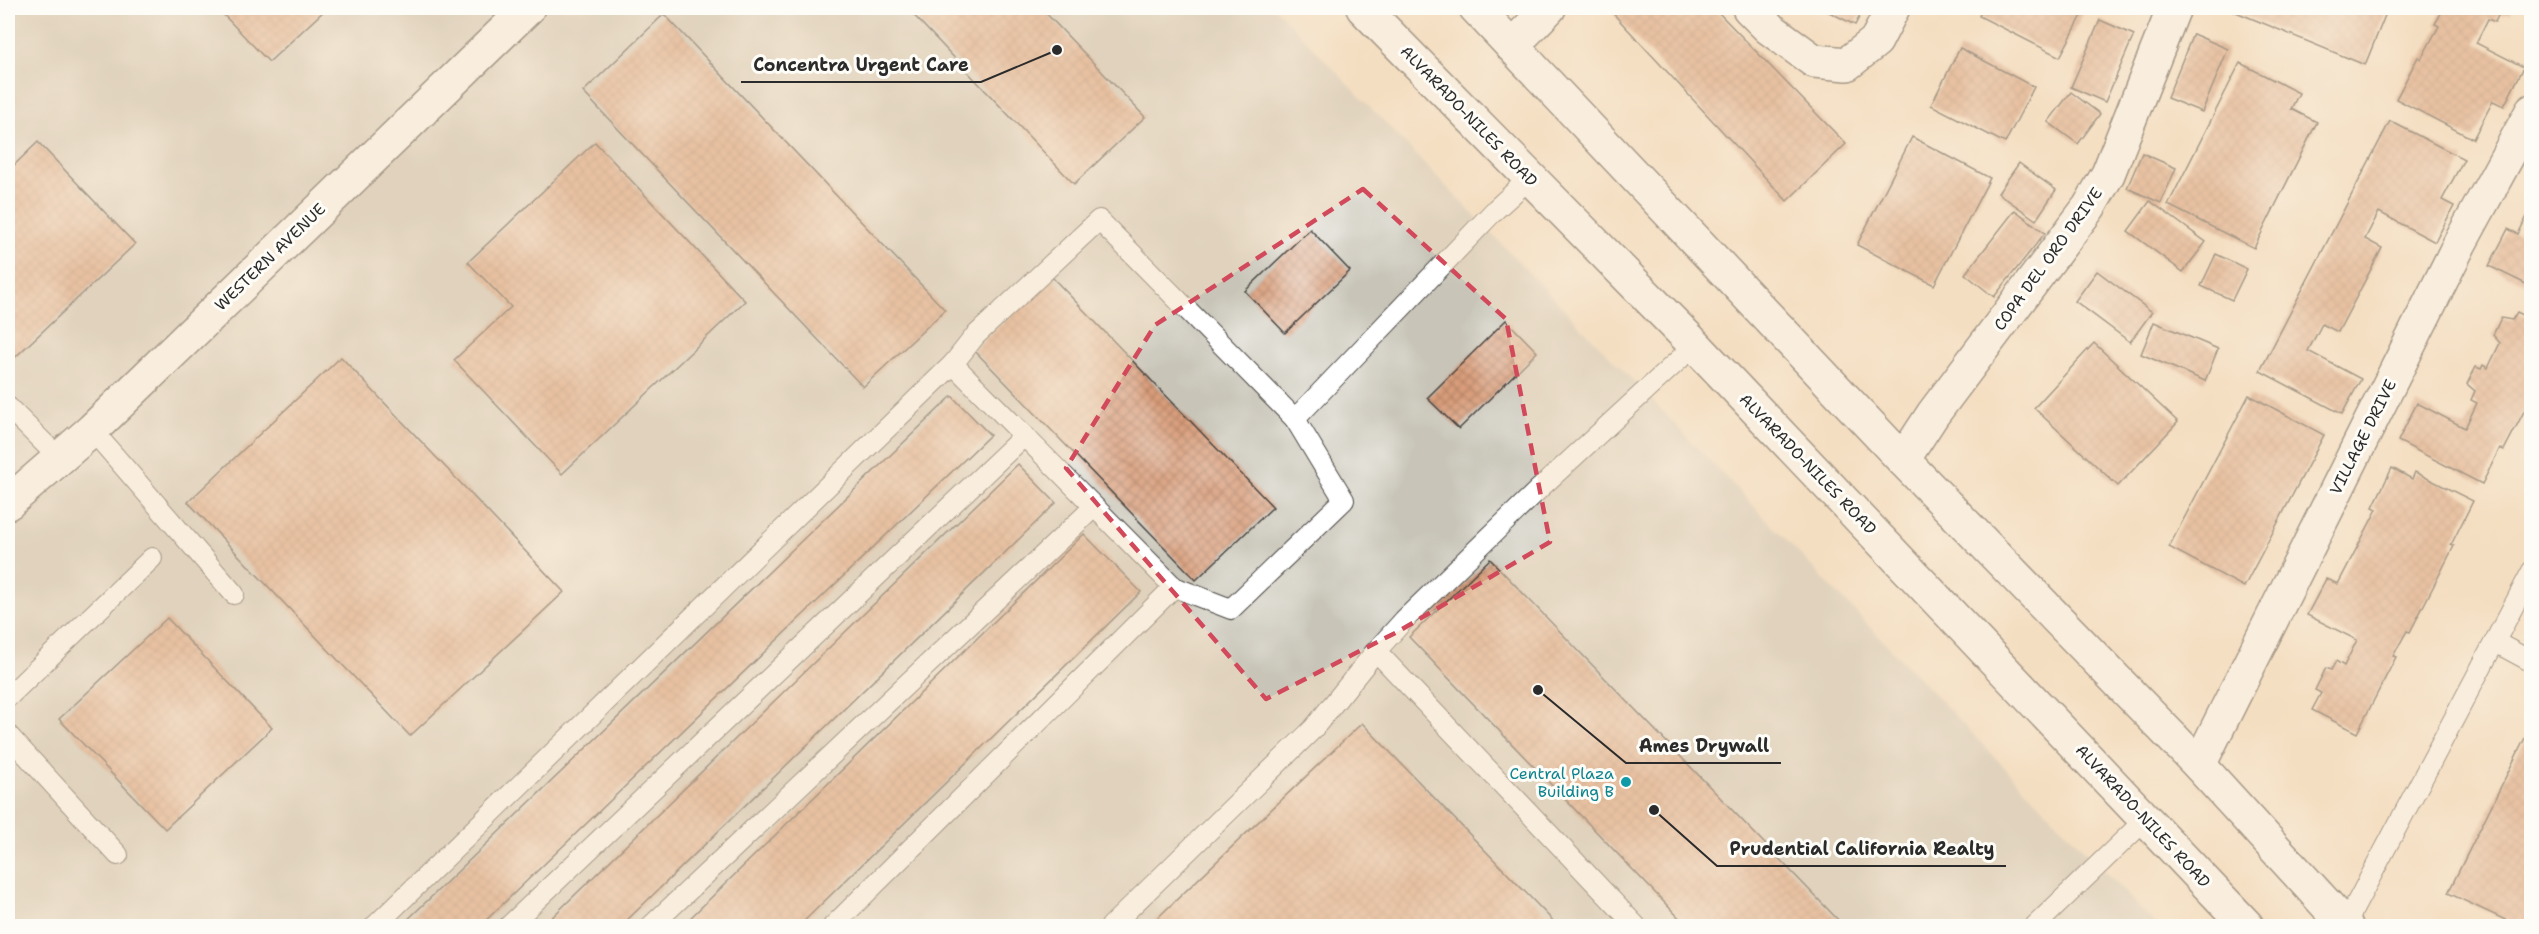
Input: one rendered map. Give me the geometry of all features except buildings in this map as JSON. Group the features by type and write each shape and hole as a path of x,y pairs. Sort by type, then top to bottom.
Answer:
{"main road":[{"name":"WESTERN AVENUE","path":"8,503 92,430 528,8"},
{"name":"ALVARADO-NILES ROAD","path":"1363,8 1695,345 2247,927"},
{"path":"1476,8 1902,460 2199,765 2346,926"},
{"path":"1512,46 1549,8"},
{"path":"1749,8 1769,28 1814,61 1847,64 1876,41 1893,8"},
{"name":"COPA DEL ORO DRIVE","path":"1902,460 1933,414 2099,191 2108,174 2174,8"},
{"name":"VILLAGE DRIVE","path":"2199,765 2460,243 2532,111"}],"lane":[{"path":"1295,419 1496,209 1530,178"},
{"path":"375,927 953,364 975,336 1099,220 1295,419 1344,500 1231,609 1173,587 953,364"},
{"path":"1111,927 1313,729 1404,620 1540,488 1695,345"},
{"path":"8,407 58,458"},
{"path":"92,430 234,594"},
{"path":"509,927 1024,436"},
{"path":"651,927 1094,507"},
{"path":"8,698 152,558"},
{"path":"2346,926 2532,572"},
{"path":"833,927 1173,587"},
{"path":"2495,642 2532,662"},
{"path":"1376,651 1636,927"},
{"path":"8,735 118,855"},
{"path":"2034,927 2146,819"}],"highlighted area":[{"path":"1363,189 1506,319 1550,542 1399,631 1266,699 1066,468 1155,325"}],"shaded area":[{"path":"8,8 1275,8 2157,926 8,926"}],"place":[{"name":"Concentra Urgent Care","path":"1057,50"},
{"name":"Ames Drywall","path":"1538,690"},
{"name":"Central Plaza Building B","path":"1626,782"},
{"name":"Prudential California Realty","path":"1654,810"}]}
